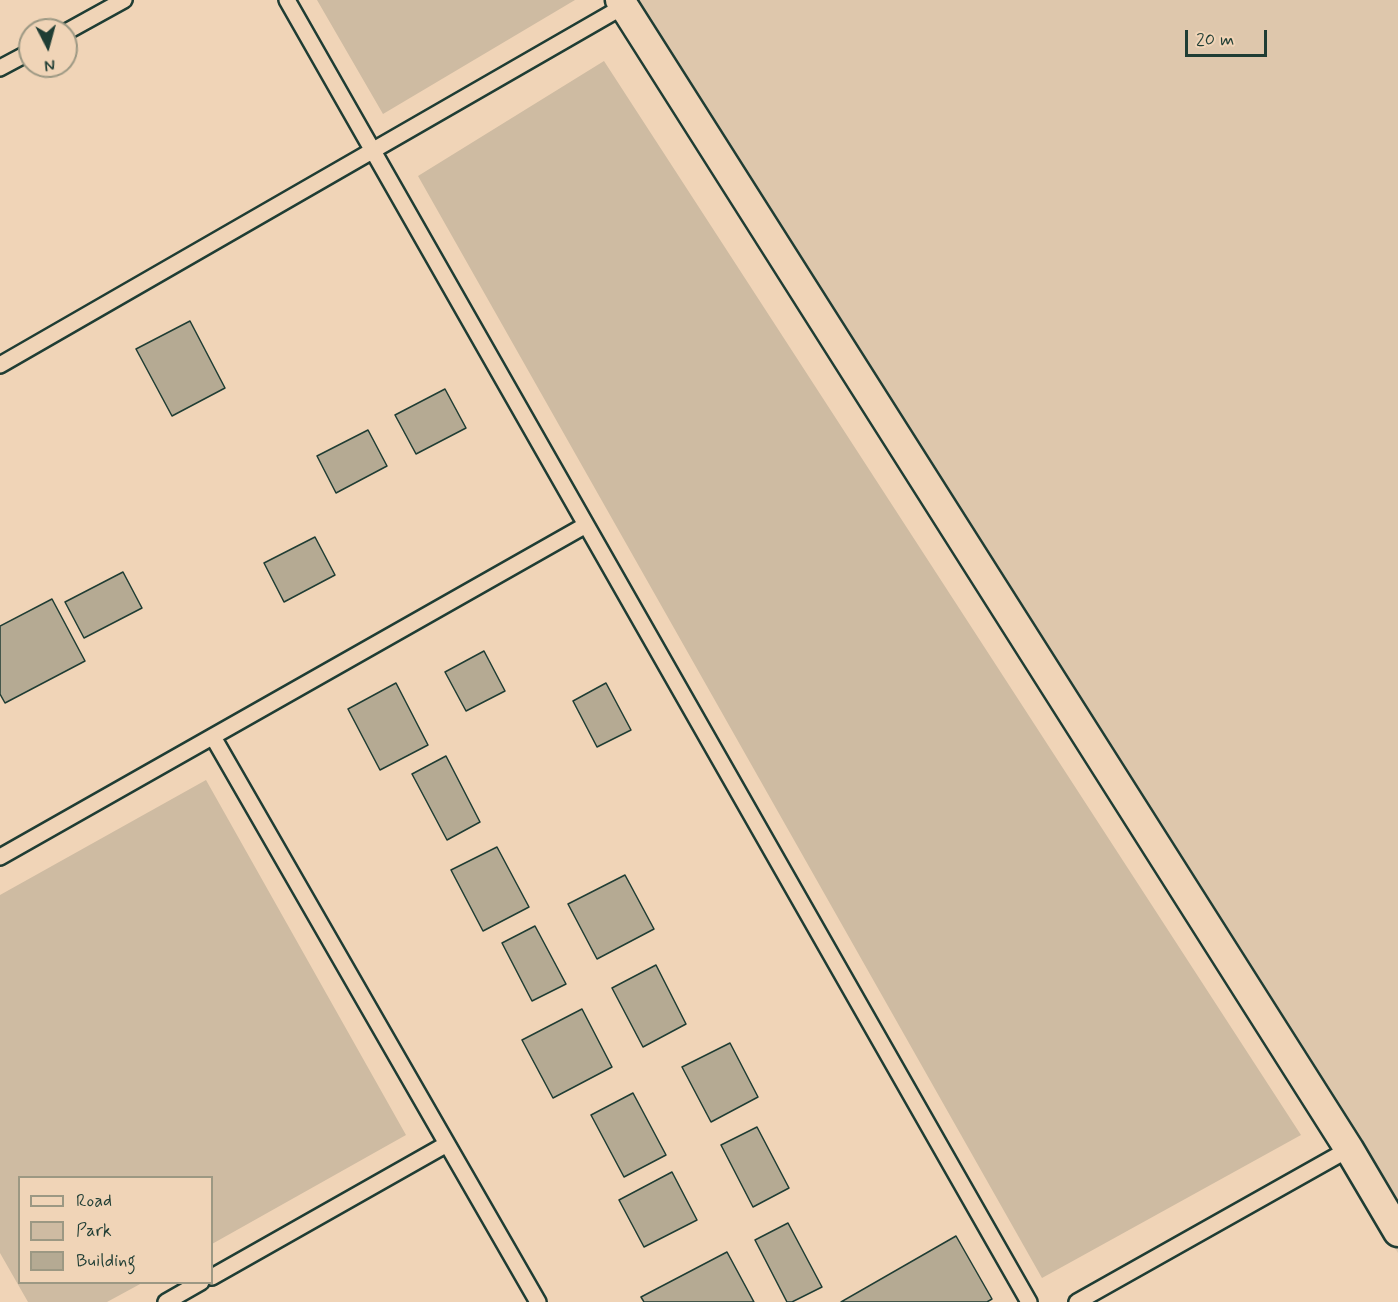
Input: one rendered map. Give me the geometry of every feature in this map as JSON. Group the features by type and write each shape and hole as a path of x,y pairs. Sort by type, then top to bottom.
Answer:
{"street":[{"path":"622,3 1349,1149 1398,1232"}],"lane":[{"path":"78,25 124,0"},
{"path":"286,0 1029,1302"},
{"path":"0,364 622,3"},
{"path":"0,68 18,58"},
{"path":"0,857 586,525"},
{"path":"213,737 538,1302"},
{"path":"213,1276 447,1144"},
{"path":"1077,1302 1349,1149"},
{"path":"166,1302 198,1284"}],"shaded area":[{"path":"620,0 1398,0 1398,1253"}],"green space":[{"path":"317,0 575,0 383,114"},
{"path":"604,61 1301,1135 1042,1278 418,176"},
{"path":"206,780 406,1135 213,1243 213,1176 18,1176 18,1284 140,1284 107,1302 28,1302 0,1253 0,895"}],"building":[{"path":"190,321 225,388 172,416 136,349"},
{"path":"445,389 466,428 416,454 395,415"},
{"path":"368,430 387,466 336,493 317,456"},
{"path":"315,537 335,575 284,602 264,563"},
{"path":"123,572 142,608 84,638 65,602"},
{"path":"52,599 85,661 5,703 0,694 0,626"},
{"path":"484,651 505,691 466,711 445,672"},
{"path":"396,683 428,745 380,770 348,709"},
{"path":"606,683 631,730 597,747 573,701"},
{"path":"446,756 480,822 447,840 412,774"},
{"path":"497,847 529,907 483,931 451,870"},
{"path":"625,875 654,929 597,959 568,904"},
{"path":"535,926 566,984 532,1001 502,943"},
{"path":"656,965 686,1024 643,1047 612,988"},
{"path":"582,1009 612,1067 553,1098 522,1040"},
{"path":"730,1043 758,1097 711,1122 682,1067"},
{"path":"633,1093 666,1155 624,1177 591,1115"},
{"path":"757,1127 789,1188 753,1207 721,1145"},
{"path":"672,1172 697,1220 644,1247 619,1200"},
{"path":"788,1223 822,1287 792,1302 787,1302 755,1240"},
{"path":"956,1236 992,1299 987,1302 841,1302"},
{"path":"727,1252 754,1302 644,1302 641,1297"}]}
